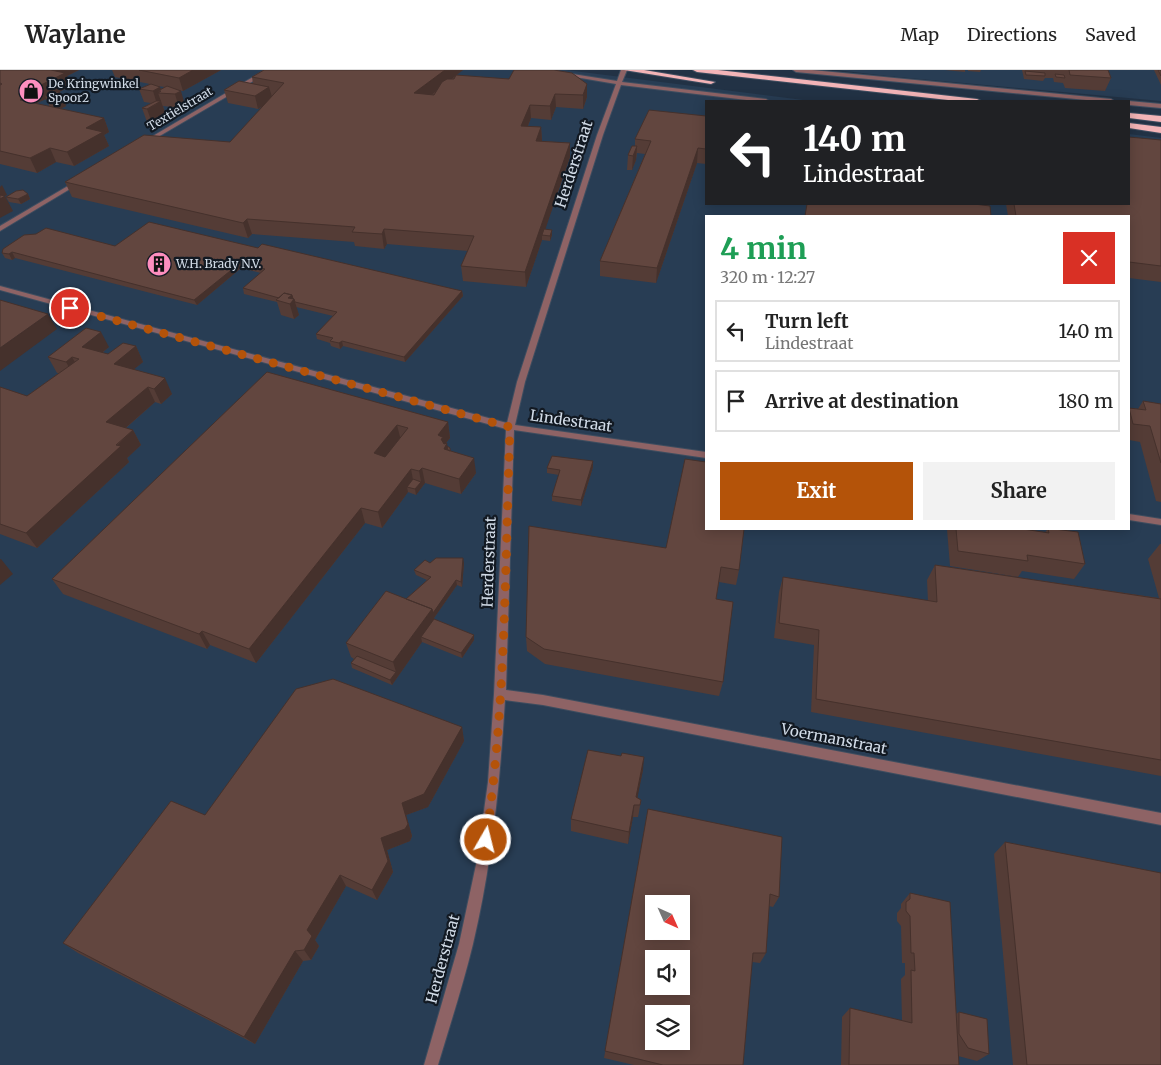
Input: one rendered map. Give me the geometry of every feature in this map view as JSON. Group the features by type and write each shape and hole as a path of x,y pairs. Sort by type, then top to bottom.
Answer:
{"highway":[{"path":"628,70 716,82"},
{"path":"697,70 968,100"},
{"path":"1130,116 1161,119"},
{"path":"1130,126 1161,130"}],"street":[{"name":"Textielstraat","path":"140,146 269,70"},
{"path":"537,70 618,83 758,100"},
{"name":"Herderstraat","path":"431,1065 466,944 483,860 494,782 500,694 510,427 521,382 618,83 624,70"},
{"path":"796,70 1101,100"},
{"path":"1130,103 1161,106"},
{"path":"0,229 82,180"},
{"name":"Lindestraat","path":"0,288 175,338 510,427 705,456"},
{"path":"1130,517 1161,522"},
{"name":"Voermanstraat","path":"500,694 543,700 1161,819"}],"shaded area":[{"path":"0,70 566,70 803,100 705,100 705,205 1130,205 1130,134 1161,138 1161,1065 0,1065"},
{"path":"837,70 1161,70 1161,101 887,76"}],"building":[{"path":"0,70 51,70 65,73 31,90 20,100 104,118 86,128 103,132 67,152 50,148 30,158 0,151 0,85 2,84 0,83"},
{"path":"139,70 193,70 179,78"},
{"path":"264,70 445,70 414,93 434,95 442,82 447,79 454,79 456,75 509,79 514,70 554,70 572,73 587,84 583,95 555,94 550,106 530,105 521,126 541,127 536,141 570,143 525,272 461,266 474,236 384,229 382,234 352,232 355,227 247,219 243,223 65,182 144,135 230,142 284,83 252,77"},
{"path":"1069,70 1108,70 1111,78 1070,75"},
{"path":"1025,71 1045,73 1045,76 1026,75"},
{"path":"1055,74 1064,75 1065,78 1056,77"},
{"path":"239,81 269,87 255,96 224,90"},
{"path":"151,84 160,87 153,91 139,89"},
{"path":"167,86 181,91 175,94 158,93 161,91 158,91"},
{"path":"53,91 60,92 52,96 45,95"},
{"path":"156,101 161,101 147,109 142,108"},
{"path":"649,110 705,116 705,149 698,148 657,268 600,261 651,141 635,139"},
{"path":"1130,137 1161,140 1161,266 1130,262 1130,215 1016,215 1014,205 1130,205"},
{"path":"632,146 637,146 633,156 628,155"},
{"path":"23,190 28,194 18,199 6,197 16,191"},
{"path":"807,205 982,205 990,206 991,215 805,215"},
{"path":"149,222 258,248 262,244 462,291 404,357 342,341 339,343 330,341 333,338 316,334 337,312 295,302 292,295 284,293 279,298 243,288 265,269 240,263 194,300 12,252 9,254 2,253 3,249 24,235 36,234 46,228 115,246"},
{"path":"544,229 552,230 550,236 542,235"},
{"path":"284,293 292,295 288,298 294,299 290,304 276,300"},
{"path":"0,300 48,314 0,348"},
{"path":"86,328 101,332 82,347 108,354 123,343 136,346 114,364 165,378 154,389 148,387 106,422 133,430 116,445 121,446 26,533 0,524 0,387 27,396 79,359 72,357 66,362 48,357"},
{"path":"267,372 448,422 438,435 444,438 441,439 444,444 447,443 444,449 474,458 459,479 422,468 419,471 411,469 378,512 361,508 249,649 202,631 199,634 52,579","holes":["397,425 408,428 385,457 374,453"]},
{"path":"1143,401 1161,404 1161,463 1150,426 1133,424 1130,408 1146,410"},
{"path":"552,456 593,461 581,500 552,496 560,470 547,468"},
{"path":"685,459 705,462 705,530 744,530 739,570 721,567 716,599 733,602 723,682 544,649 526,637 529,526 666,548"},
{"path":"413,479 421,482 415,489 407,487"},
{"path":"956,530 1030,530 1049,533 1048,530 1062,530 1078,532 1085,564 1027,555 1028,561 958,551"},
{"path":"436,558 463,558 461,582 456,580 433,613 432,609 406,599 431,577 414,570 425,560 430,563"},
{"path":"935,565 1161,599 1161,760 816,699 819,630 779,623 783,577 937,602"},
{"path":"386,591 432,609 393,662 346,643"},
{"path":"434,619 474,635 461,653 421,637"},
{"path":"357,656 396,672 390,680 351,663"},
{"path":"333,679 462,727 424,794 402,803 408,824 405,829 381,838 388,861 372,890 340,875 307,930 312,936 304,950 295,951 244,1037 63,943 171,801 205,815 296,689"},
{"path":"588,750 621,756 622,753 644,757 636,797 641,800 640,805 634,805 629,832 571,819"},
{"path":"648,809 782,837 779,897 770,894 766,953 753,953 743,1065 663,1065 605,1051"},
{"path":"1005,842 1161,873 1161,1065 1027,1065"},
{"path":"910,893 950,902 959,1065 849,1065 850,1008 912,1023 911,970 915,971 914,953 911,953 910,916 906,911 906,902 910,899"},
{"path":"959,1012 987,1019 989,1054 968,1048 959,1034"}],"place":[{"name":"De Kringwinkel Spoor2","path":"31,91"},
{"name":"W.H. Brady N.V.","path":"159,264"}],"route":[{"path":"70,308 175,338 510,427 500,694 494,782 486,840"}]}
